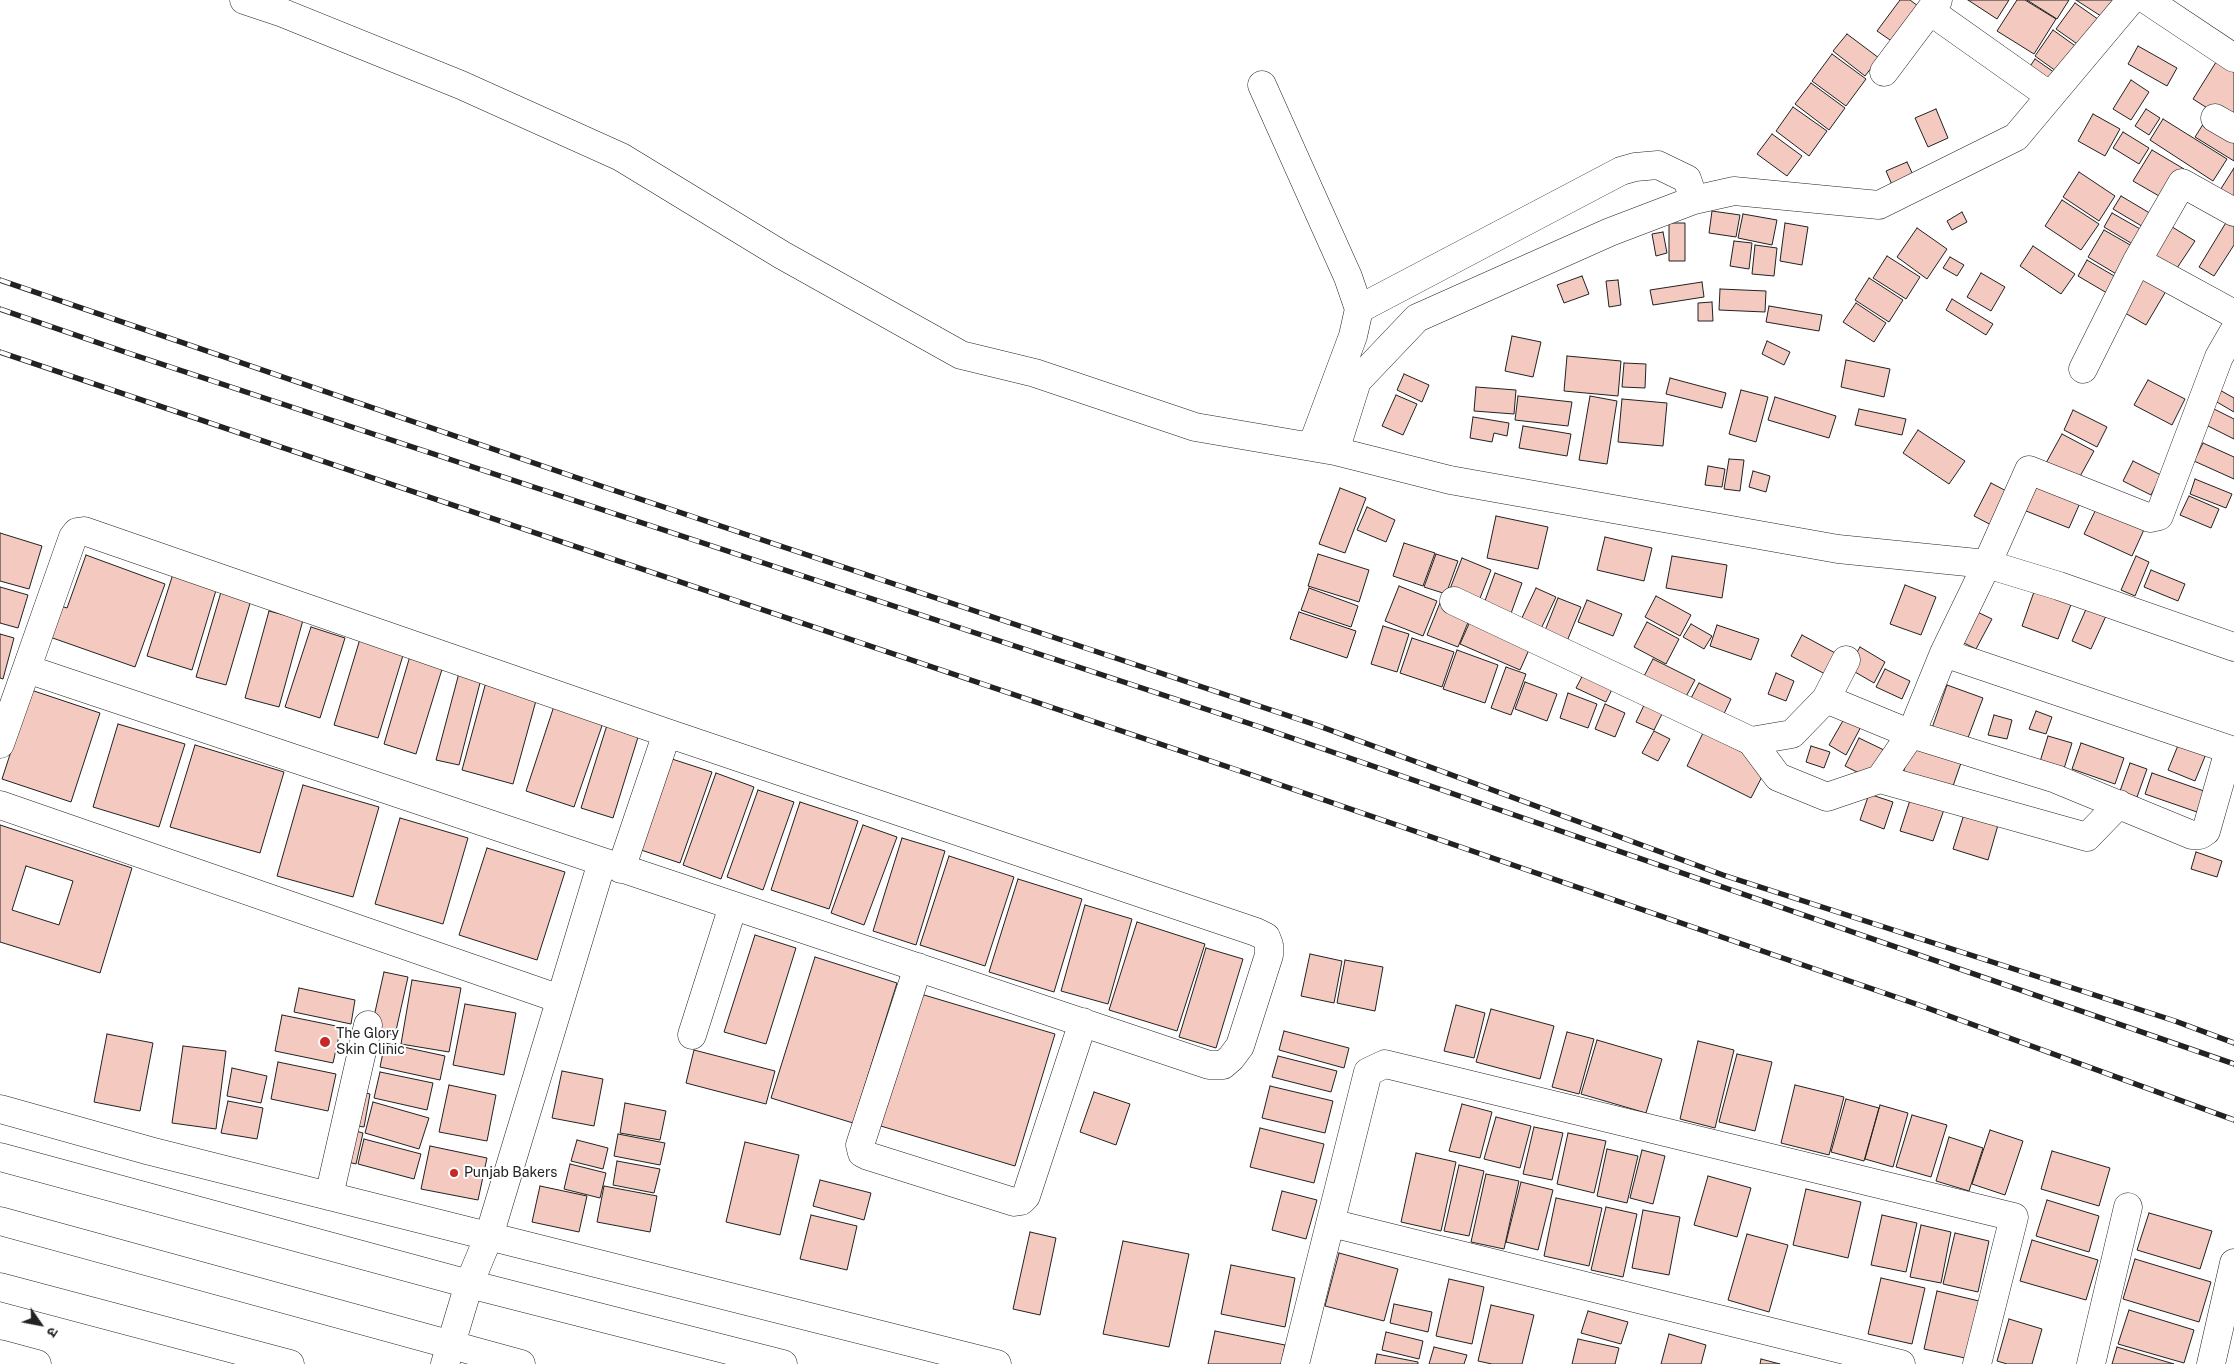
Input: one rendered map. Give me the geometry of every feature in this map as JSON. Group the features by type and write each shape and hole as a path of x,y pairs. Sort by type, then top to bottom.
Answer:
{"street":[{"path":"244,0 282,13 461,85 620,157 782,255 962,355 1036,373 1195,427 1323,448 1450,480 1838,549 1987,564 2059,586 2234,647"},
{"path":"1323,448 1358,381 1417,318 1610,232 1694,200 1734,191 1879,205 2016,138 2131,0"},
{"path":"2147,0 2234,58"},
{"path":"1884,72 1934,6 2050,96"},
{"path":"1262,85 1348,277 1359,309 1323,448"},
{"path":"1359,309 1620,171 1635,167 1658,165 1687,179 1694,200"},
{"path":"2083,369 2137,262 2182,183 2234,212"},
{"path":"2137,262 2234,314"},
{"path":"1880,779 1911,734 1944,653 1987,564 2029,470 2150,518 2159,516 2227,355 2234,331"},
{"path":"0,744 73,537 77,532 84,531 1247,929 1266,937 1269,945 1269,955 1240,1046 1223,1065 1209,1065 27,669"},
{"path":"1454,601 1750,741 1778,777 1827,797 1880,779 2087,837 2119,804"},
{"path":"1826,699 1911,734 2056,779 2192,834 2200,835 2206,832 2232,750 1944,653"},
{"path":"1750,741 1792,734 1826,699 1846,660"},
{"path":"448,1354 469,1284 488,1236 560,999 612,866 668,732"},
{"path":"0,805 560,999"},
{"path":"692,1035 733,906"},
{"path":"918,967 860,1145 862,1153 868,1156 1014,1202 1021,1201 1026,1196 1083,1022"},
{"path":"329,1196 368,1025"},
{"path":"1295,1364 1368,1072 1385,1064 2014,1216 1977,1364"},
{"path":"0,1109 150,1151 997,1364"},
{"path":"0,1158 469,1284 783,1364"},
{"path":"2091,1364 2128,1207"},
{"path":"0,1221 448,1354 521,1364"},
{"path":"1331,1223 1901,1364"},
{"path":"2212,1364 2234,1263"},
{"path":"0,1287 252,1359 288,1364"},
{"path":"0,1354 37,1364"}],"building":[{"path":"1900,0 1910,0 1918,6 1893,42 1877,31"},
{"path":"1968,0 2009,0 1997,19"},
{"path":"2017,0 2025,0 2056,19 2034,54 1997,31"},
{"path":"2027,0 2069,0 2057,19"},
{"path":"2076,0 2116,0 2104,18"},
{"path":"2075,3 2102,22 2083,48 2056,29"},
{"path":"2053,30 2081,50 2063,76 2035,56"},
{"path":"1847,34 1879,58 1865,76 1833,51"},
{"path":"2138,46 2177,68 2167,86 2128,64"},
{"path":"1832,54 1866,79 1846,106 1812,81"},
{"path":"2035,59 2058,75 2047,91 2024,75"},
{"path":"2218,59 2234,69 2234,125 2193,99"},
{"path":"2131,80 2149,92 2131,120 2113,109"},
{"path":"1811,83 1845,108 1829,130 1795,104"},
{"path":"1793,107 1827,131 1809,156 1776,131"},
{"path":"1936,109 1948,138 1928,147 1915,118"},
{"path":"2146,109 2160,118 2149,135 2135,126"},
{"path":"2093,114 2120,129 2105,156 2078,141"},
{"path":"2207,118 2234,135 2234,161 2195,137"},
{"path":"2163,119 2227,159 2213,181 2150,140"},
{"path":"2123,132 2149,148 2139,164 2113,148"},
{"path":"1772,134 1802,156 1787,176 1757,154"},
{"path":"2152,150 2184,169 2166,200 2133,181"},
{"path":"1907,162 1914,177 1893,187 1886,171"},
{"path":"2234,168 2234,206 2217,195"},
{"path":"2079,172 2115,196 2099,221 2063,197"},
{"path":"2121,196 2153,215 2145,228 2113,209"},
{"path":"2062,200 2099,224 2081,250 2045,226"},
{"path":"1712,211 1740,215 1736,237 1709,233"},
{"path":"1962,212 1967,222 1952,230 1947,221"},
{"path":"2112,213 2149,234 2141,249 2104,227"},
{"path":"1743,214 1777,220 1772,245 1738,238"},
{"path":"2230,216 2234,219 2234,245 2214,276 2199,267"},
{"path":"1669,223 1685,223 1685,261 1669,261"},
{"path":"1785,223 1808,227 1802,265 1780,261"},
{"path":"2169,225 2195,241 2171,277 2146,261"},
{"path":"1917,228 1947,249 1927,279 1897,257"},
{"path":"2104,230 2139,250 2123,278 2088,257"},
{"path":"1663,232 1667,253 1656,256 1652,234"},
{"path":"1734,241 1752,243 1749,269 1730,266"},
{"path":"1755,245 1777,248 1774,276 1752,274"},
{"path":"2033,246 2075,274 2061,294 2020,266"},
{"path":"1887,256 1920,277 1906,299 1873,278"},
{"path":"1950,257 1964,265 1957,276 1943,268"},
{"path":"2087,260 2121,280 2112,296 2078,276"},
{"path":"2141,270 2169,286 2146,325 2118,309"},
{"path":"1981,273 2005,287 1991,311 1967,297"},
{"path":"1582,276 1589,294 1564,303 1557,285"},
{"path":"1869,278 1903,300 1889,322 1855,300"},
{"path":"1618,280 1621,305 1609,307 1606,281"},
{"path":"1702,282 1704,297 1653,305 1650,290"},
{"path":"1720,289 1766,291 1765,312 1719,310"},
{"path":"1952,299 1993,324 1986,335 1946,310"},
{"path":"1712,302 1713,321 1698,321 1698,303"},
{"path":"1856,303 1886,323 1874,342 1843,322"},
{"path":"1769,306 1822,315 1819,331 1766,322"},
{"path":"1512,336 1541,342 1533,377 1505,371"},
{"path":"1767,341 1790,352 1784,365 1762,354"},
{"path":"1567,356 1621,361 1618,396 1564,391"},
{"path":"1846,360 1890,369 1884,397 1841,387"},
{"path":"1624,363 1646,364 1645,388 1622,387"},
{"path":"1404,374 1429,385 1422,402 1397,390"},
{"path":"1670,378 1726,393 1722,408 1666,394"},
{"path":"2148,380 2185,399 2172,425 2134,405"},
{"path":"1476,387 1516,390 1514,414 1474,411"},
{"path":"2216,388 2234,398 2234,412 2210,398"},
{"path":"1741,390 1768,397 1756,442 1729,434"},
{"path":"1396,395 1417,404 1403,435 1382,426"},
{"path":"1518,396 1572,402 1568,426 1515,420"},
{"path":"1590,396 1617,401 1607,464 1579,460"},
{"path":"1775,397 1836,416 1829,438 1768,420"},
{"path":"1622,399 1667,403 1663,446 1618,442"},
{"path":"2206,405 2234,419 2234,439 2198,421"},
{"path":"1859,409 1906,419 1902,435 1855,425"},
{"path":"2073,410 2107,427 2097,447 2064,430"},
{"path":"1473,417 1509,423 1507,436 1494,433 1492,442 1470,438"},
{"path":"1523,426 1571,434 1567,456 1519,448"},
{"path":"1918,430 1965,461 1949,484 1903,453"},
{"path":"2062,434 2094,451 2078,480 2046,463"},
{"path":"2203,443 2234,457 2234,479 2194,461"},
{"path":"1729,459 1744,460 1740,491 1724,489"},
{"path":"2133,461 2161,475 2151,495 2123,481"},
{"path":"1708,466 1725,469 1722,487 1705,485"},
{"path":"1753,471 1770,476 1766,492 1749,487"},
{"path":"2031,472 2084,494 2069,528 2016,507"},
{"path":"2195,479 2232,494 2226,508 2190,494"},
{"path":"1991,483 2016,496 1999,529 1974,516"},
{"path":"1340,488 1366,498 1345,553 1319,544"},
{"path":"2189,496 2219,509 2211,528 2180,515"},
{"path":"2100,501 2147,523 2132,556 2084,534"},
{"path":"1367,507 1395,520 1386,542 1357,530"},
{"path":"1496,516 1548,527 1538,569 1487,558"},
{"path":"0,533 42,546 29,589 0,581"},
{"path":"1605,537 1652,548 1644,581 1597,570"},
{"path":"1404,543 1435,553 1423,586 1393,576"},
{"path":"1318,554 1369,570 1359,602 1308,586"},
{"path":"1436,554 1458,561 1446,594 1424,587"},
{"path":"86,555 165,584 135,667 47,636 58,605 67,608"},
{"path":"1672,556 1727,565 1722,598 1666,588"},
{"path":"2136,556 2149,562 2135,596 2121,590"},
{"path":"1462,558 1491,570 1477,606 1448,594"},
{"path":"2151,570 2185,584 2178,601 2144,587"},
{"path":"1495,573 1522,583 1509,619 1482,609"},
{"path":"173,574 217,587 192,670 147,656"},
{"path":"1905,585 1936,597 1921,635 1890,624"},
{"path":"1399,586 1437,601 1423,636 1385,621"},
{"path":"0,587 28,595 18,628 0,623"},
{"path":"1309,588 1358,606 1351,627 1301,610"},
{"path":"1536,588 1556,597 1539,633 1519,624"},
{"path":"2035,589 2072,602 2058,639 2022,626"},
{"path":"221,592 251,600 226,685 196,677"},
{"path":"1656,596 1691,615 1680,636 1645,617"},
{"path":"1558,598 1581,607 1565,646 1542,638"},
{"path":"1587,600 1622,614 1613,636 1578,622"},
{"path":"1440,603 1471,615 1458,647 1427,635"},
{"path":"2087,607 2106,616 2091,649 2072,641"},
{"path":"1969,608 1992,619 1976,649 1954,638"},
{"path":"269,611 303,620 279,707 245,698"},
{"path":"1299,612 1356,631 1347,658 1290,639"},
{"path":"1472,617 1532,643 1520,670 1460,644"},
{"path":"1647,622 1679,639 1666,664 1634,647"},
{"path":"1691,624 1712,636 1704,649 1683,637"},
{"path":"1717,625 1759,639 1751,660 1710,646"},
{"path":"1383,626 1409,634 1397,672 1371,664"},
{"path":"311,627 345,638 320,718 285,707"},
{"path":"0,634 14,638 3,679 0,678"},
{"path":"1802,635 1837,654 1825,674 1791,656"},
{"path":"1412,638 1454,652 1442,687 1400,673"},
{"path":"360,639 404,652 378,738 334,725"},
{"path":"1860,647 1885,662 1874,683 1848,668"},
{"path":"1457,650 1498,665 1485,703 1443,689"},
{"path":"410,656 443,666 416,754 384,744"},
{"path":"1653,659 1695,680 1683,702 1642,680"},
{"path":"1506,667 1526,674 1511,715 1491,708"},
{"path":"1586,669 1615,683 1606,702 1576,688"},
{"path":"1885,669 1910,681 1902,699 1876,687"},
{"path":"459,673 481,679 459,765 436,760"},
{"path":"1776,673 1794,681 1786,701 1768,694"},
{"path":"486,682 537,697 513,784 462,770"},
{"path":"1525,682 1557,694 1547,721 1515,709"},
{"path":"1699,683 1731,699 1722,718 1689,702"},
{"path":"1947,685 1983,698 1966,743 1931,731"},
{"path":"31,690 100,713 71,802 2,779"},
{"path":"1568,693 1597,704 1588,728 1560,718"},
{"path":"1647,699 1665,708 1654,730 1636,722"},
{"path":"555,703 604,720 574,807 526,791"},
{"path":"1605,704 1625,713 1615,737 1595,729"},
{"path":"2036,711 2052,717 2046,734 2029,729"},
{"path":"1848,712 1864,721 1846,755 1829,745"},
{"path":"1994,715 2012,720 2007,739 1988,735"},
{"path":"118,724 185,744 159,827 93,807"},
{"path":"607,725 639,734 613,818 581,808"},
{"path":"1654,731 1670,739 1658,761 1642,753"},
{"path":"1703,733 1768,765 1751,798 1687,766"},
{"path":"2048,736 2072,743 2062,775 2038,768"},
{"path":"1859,738 1886,751 1871,779 1845,766"},
{"path":"2081,743 2124,758 2115,784 2072,769"},
{"path":"2179,743 2206,754 2195,781 2168,770"},
{"path":"1912,744 1962,760 1952,789 1903,774"},
{"path":"195,745 284,772 260,853 170,827"},
{"path":"1811,746 1830,752 1824,768 1806,762"},
{"path":"672,759 712,772 680,863 641,850"},
{"path":"2130,763 2147,769 2137,797 2120,791"},
{"path":"716,773 754,787 721,879 683,865"},
{"path":"2152,773 2204,791 2197,812 2145,794"},
{"path":"303,785 379,807 353,897 277,876"},
{"path":"758,790 794,802 763,890 727,877"},
{"path":"1913,791 1947,801 1933,841 1900,831"},
{"path":"1869,794 1893,802 1884,829 1860,820"},
{"path":"800,802 858,821 829,909 771,890"},
{"path":"1966,808 2000,818 1988,860 1953,849"},
{"path":"400,818 468,838 443,924 375,904"},
{"path":"0,825 132,868 100,973 0,942","holes":["26,866 73,881 59,925 12,910"]},
{"path":"863,825 897,837 864,925 831,913"},
{"path":"902,838 945,851 916,945 873,931"},
{"path":"487,848 565,872 537,960 459,935"},
{"path":"2196,852 2222,861 2217,877 2191,869"},
{"path":"949,856 1014,877 985,966 920,945"},
{"path":"1018,879 1082,899 1054,992 989,972"},
{"path":"1085,905 1132,919 1108,1004 1061,991"},
{"path":"1137,922 1205,944 1177,1031 1109,1010"},
{"path":"755,935 796,948 766,1044 724,1032"},
{"path":"1206,948 1243,959 1216,1048 1179,1037"},
{"path":"1310,954 1342,961 1334,1003 1301,996"},
{"path":"815,957 897,983 853,1123 771,1098"},
{"path":"1345,960 1383,967 1375,1011 1337,1003"},
{"path":"384,972 408,977 395,1035 371,1030"},
{"path":"412,980 461,988 449,1052 401,1044"},
{"path":"299,988 355,1000 351,1024 294,1012"},
{"path":"914,992 1055,1034 1015,1166 874,1124"},
{"path":"465,1004 516,1013 504,1075 453,1065"},
{"path":"1456,1005 1485,1013 1474,1058 1444,1051"},
{"path":"1491,1009 1554,1026 1540,1079 1476,1062"},
{"path":"282,1015 341,1027 333,1063 275,1051"},
{"path":"1284,1031 1349,1048 1344,1068 1279,1050"},
{"path":"1567,1032 1594,1039 1579,1094 1552,1087"},
{"path":"107,1034 153,1043 140,1111 94,1102"},
{"path":"1597,1040 1662,1059 1646,1113 1581,1094"},
{"path":"1698,1041 1734,1050 1715,1128 1680,1119"},
{"path":"385,1043 445,1056 440,1080 380,1067"},
{"path":"183,1046 226,1051 216,1129 172,1123"},
{"path":"694,1050 775,1071 766,1104 686,1083"},
{"path":"1737,1054 1772,1062 1755,1131 1719,1122"},
{"path":"1278,1056 1337,1071 1331,1092 1272,1077"},
{"path":"278,1062 336,1074 328,1111 271,1099"},
{"path":"232,1068 267,1076 261,1103 227,1096"},
{"path":"562,1071 603,1079 594,1126 552,1118"},
{"path":"380,1072 433,1083 427,1110 374,1098"},
{"path":"449,1085 496,1095 487,1141 439,1132"},
{"path":"1795,1085 1844,1097 1829,1155 1781,1143"},
{"path":"1270,1086 1333,1101 1325,1133 1262,1118"},
{"path":"358,1091 370,1094 364,1127 352,1125"},
{"path":"1094,1092 1130,1104 1116,1145 1080,1132"},
{"path":"1846,1099 1879,1108 1864,1161 1831,1152"},
{"path":"228,1101 263,1108 257,1139 221,1133"},
{"path":"373,1102 429,1118 419,1149 365,1133"},
{"path":"625,1103 666,1111 660,1140 620,1133"},
{"path":"1462,1104 1492,1112 1480,1158 1449,1151"},
{"path":"1880,1105 1908,1113 1893,1167 1865,1159"},
{"path":"1912,1115 1947,1125 1931,1177 1896,1167"},
{"path":"1496,1117 1531,1126 1520,1168 1484,1159"},
{"path":"1534,1127 1563,1133 1552,1180 1523,1174"},
{"path":"1260,1128 1324,1144 1314,1183 1250,1167"},
{"path":"352,1130 363,1133 356,1164 344,1161"},
{"path":"1990,1130 2023,1141 2005,1195 1972,1184"},
{"path":"1568,1133 1606,1141 1594,1193 1557,1184"},
{"path":"618,1134 665,1143 660,1165 614,1156"},
{"path":"1949,1137 1983,1148 1969,1191 1936,1181"},
{"path":"364,1139 421,1154 414,1179 358,1164"},
{"path":"577,1140 608,1148 603,1169 571,1161"},
{"path":"745,1142 799,1155 780,1235 726,1222"},
{"name":"Punjab Bakers","path":"430,1146 487,1158 478,1200 421,1189"},
{"path":"1607,1149 1638,1156 1627,1203 1597,1196"},
{"path":"1642,1150 1665,1156 1653,1204 1630,1198"},
{"path":"2052,1151 2110,1168 2099,1206 2041,1189"},
{"path":"1416,1153 1456,1162 1441,1231 1401,1222"},
{"path":"617,1161 660,1169 654,1193 613,1185"},
{"path":"570,1164 606,1173 600,1198 564,1189"},
{"path":"1459,1165 1484,1171 1469,1236 1444,1231"},
{"path":"1486,1174 1519,1181 1504,1249 1471,1242"},
{"path":"1708,1176 1751,1188 1737,1237 1694,1225"},
{"path":"820,1180 871,1193 864,1220 813,1206"},
{"path":"1521,1182 1553,1190 1538,1250 1506,1242"},
{"path":"540,1186 587,1196 579,1232 532,1222"},
{"path":"604,1186 657,1196 650,1232 597,1222"},
{"path":"1806,1189 1861,1202 1848,1258 1793,1245"},
{"path":"1282,1191 1317,1200 1306,1239 1272,1230"},
{"path":"1556,1198 1602,1208 1589,1266 1544,1256"},
{"path":"2047,1200 2099,1216 2089,1252 2036,1236"},
{"path":"1606,1207 1637,1214 1623,1277 1591,1270"},
{"path":"1643,1210 1680,1217 1669,1275 1632,1268"},
{"path":"2149,1213 2212,1231 2200,1269 2137,1250"},
{"path":"811,1215 857,1226 847,1270 800,1259"},
{"path":"1882,1215 1917,1223 1906,1272 1871,1265"},
{"path":"1921,1225 1951,1232 1941,1283 1910,1277"},
{"path":"1030,1232 1056,1238 1040,1315 1013,1309"},
{"path":"1955,1233 1989,1241 1978,1292 1943,1284"},
{"path":"1747,1234 1788,1245 1769,1312 1728,1300"},
{"path":"2032,1240 2098,1260 2086,1300 2020,1281"},
{"path":"1123,1241 1189,1254 1169,1347 1103,1334"},
{"path":"1339,1253 1398,1269 1384,1321 1325,1306"},
{"path":"2135,1259 2211,1282 2199,1322 2123,1299"},
{"path":"1231,1265 1295,1278 1285,1327 1221,1314"},
{"path":"1881,1278 1925,1288 1912,1344 1868,1334"},
{"path":"1449,1279 1484,1287 1472,1344 1436,1336"},
{"path":"1937,1291 1979,1301 1965,1358 1924,1349"},
{"path":"1394,1304 1432,1312 1428,1332 1390,1323"},
{"path":"1491,1305 1534,1315 1522,1364 1492,1364 1478,1361"},
{"path":"2129,1310 2194,1330 2184,1363 2118,1344"},
{"path":"1588,1311 1628,1322 1621,1344 1581,1333"},
{"path":"2009,1319 2042,1329 2032,1364 2007,1364 1997,1361"},
{"path":"1215,1331 1285,1345 1281,1364 1208,1364"},
{"path":"1386,1332 1423,1341 1419,1359 1382,1350"},
{"path":"1669,1334 1706,1345 1701,1364 1661,1364"},
{"path":"1578,1339 1619,1348 1615,1364 1572,1364"},
{"path":"1434,1347 1467,1355 1464,1364 1429,1364"},
{"path":"2117,1347 2174,1364 2112,1364"},
{"path":"1377,1354 1418,1362 1418,1364 1375,1364"},
{"path":"1761,1359 1780,1364 1760,1364"}],"railway":[{"path":"0,280 601,486 1319,726 1723,875 2175,1021 2234,1043"},
{"path":"0,309 1260,727 2234,1064"},
{"path":"0,352 1246,773 1919,1005 2234,1120"}],"place":[{"name":"The Glory Skin Clinic","path":"325,1042"},
{"name":"Punjab Bakers","path":"454,1173"}]}
